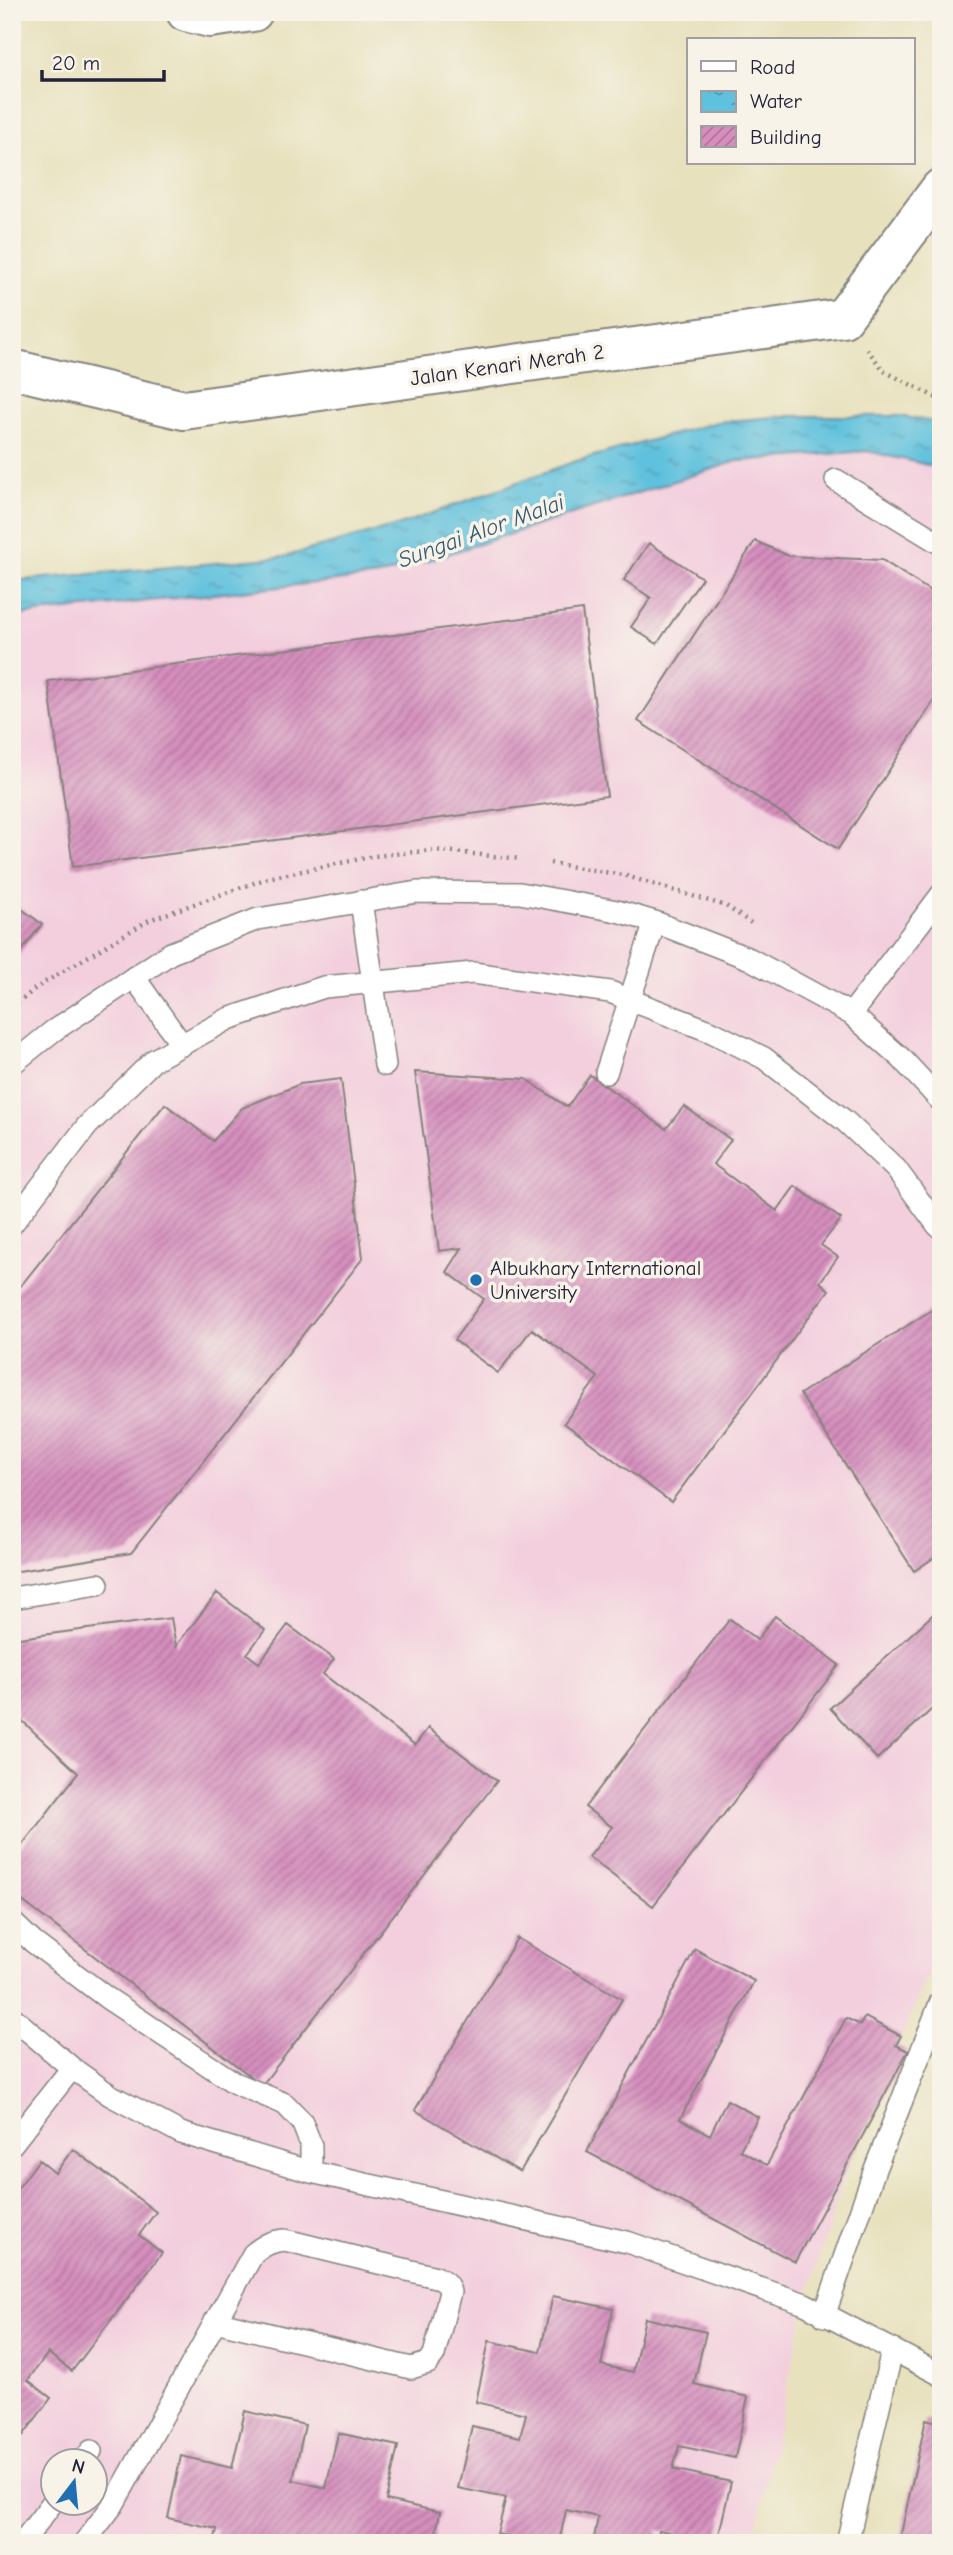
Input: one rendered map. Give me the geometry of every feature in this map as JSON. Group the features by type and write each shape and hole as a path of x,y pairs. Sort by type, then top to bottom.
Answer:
{"street":[{"path":"186,12 210,18 253,12"},
{"path":"843,318 941,188"},
{"name":"Jalan Kenari Merah 2","path":"12,369 184,410 843,318"}],"lane":[{"path":"836,480 941,544"},
{"path":"12,1065 53,1031 172,953 258,919 417,892 520,893 617,911 655,922 750,959 851,1014 902,1059 941,1101"},
{"path":"851,1014 941,895"},
{"path":"361,901 386,1065"},
{"path":"606,1073 655,922"},
{"path":"12,1224 88,1126 153,1060 228,1018 324,987 473,973 610,992 712,1032 764,1058 845,1121 896,1170 938,1226"},
{"path":"134,977 182,1045"},
{"path":"12,1598 98,1584"},
{"path":"12,1922 33,1942 107,1998 235,2083 285,2104 302,2122 311,2145 311,2172"},
{"path":"824,2316 875,2169 941,2001"},
{"path":"12,2017 72,2068 110,2095 181,2133 311,2172 627,2242 805,2304 941,2375"},
{"path":"12,2144 72,2068"},
{"path":"84,2543 113,2505 215,2321 253,2254 273,2241 285,2241 436,2277 449,2286 450,2292 434,2355 421,2367 411,2368 215,2321"},
{"path":"847,2543 892,2351"},
{"path":"22,2543 42,2516"}],"path":[{"path":"843,318 884,371 941,400"}],"shaded area":[{"name":"Albukhary International University","path":"867,451 941,468 941,1944 851,2154 805,2304 753,2543 12,2543 12,616 379,576 737,461"}],"water":[{"name":"Sungai Alor Malai","path":"787,416 899,416 941,423 941,468 867,451 737,461 379,576 12,616 12,581 283,557 397,526 576,461 717,422"}],"building":[{"path":"755,541 789,556 882,560 941,598 941,690 838,849 638,721"},
{"path":"649,543 702,578 657,644 631,627 651,598 624,580"},
{"path":"582,610 607,796 73,867 48,681"},
{"path":"12,902 42,924 12,963"},
{"path":"415,1072 526,1079 567,1107 590,1075 666,1129 684,1106 731,1140 713,1164 777,1211 795,1186 841,1219 821,1245 838,1257 820,1282 829,1290 671,1502 564,1423 598,1377 532,1329 498,1373 454,1340 484,1299 447,1272 462,1248 439,1251"},
{"path":"341,1079 363,1258 131,1553 12,1572 12,1297 165,1104 213,1141 242,1108 300,1084"},
{"path":"941,1304 941,1553 914,1571 800,1394"},
{"path":"217,1593 265,1630 247,1654 259,1663 288,1625 334,1659 323,1674 415,1745 428,1728 497,1781 262,2085 12,1893 12,1858 78,1773 16,1715 12,1685 12,1639 171,1618 176,1646"},
{"path":"941,1607 941,1701 877,1759 830,1708"},
{"path":"775,1616 839,1665 653,1906 589,1857 612,1827 585,1807 730,1619 757,1640"},
{"path":"517,1938 622,1999 520,2172 415,2110"},
{"path":"695,1949 754,1981 680,2119 710,2135 727,2100 758,2117 740,2150 767,2165 846,2018 860,2025 865,2017 901,2036 896,2045 908,2051 795,2262 587,2152"},
{"path":"73,2149 156,2212 139,2235 162,2253 72,2371 48,2353 28,2380 51,2398 12,2450 12,2196 39,2160 55,2173"},
{"path":"553,2296 613,2309 601,2365 633,2372 645,2318 706,2332 694,2384 748,2397 735,2458 679,2446 673,2469 731,2482 717,2543 659,2530 656,2543 593,2543 598,2517 566,2510 559,2543 536,2543 497,2534 506,2498 458,2488 472,2426 520,2437 526,2414 476,2402 489,2341 540,2352"},
{"path":"245,2411 305,2425 293,2480 326,2488 338,2433 398,2446 386,2500 440,2512 434,2543 214,2543 217,2529 168,2518 181,2456 232,2468"},
{"path":"926,2419 941,2423 941,2543 899,2543"}],"place":[{"name":"Albukhary International University","path":"476,1280"}]}
